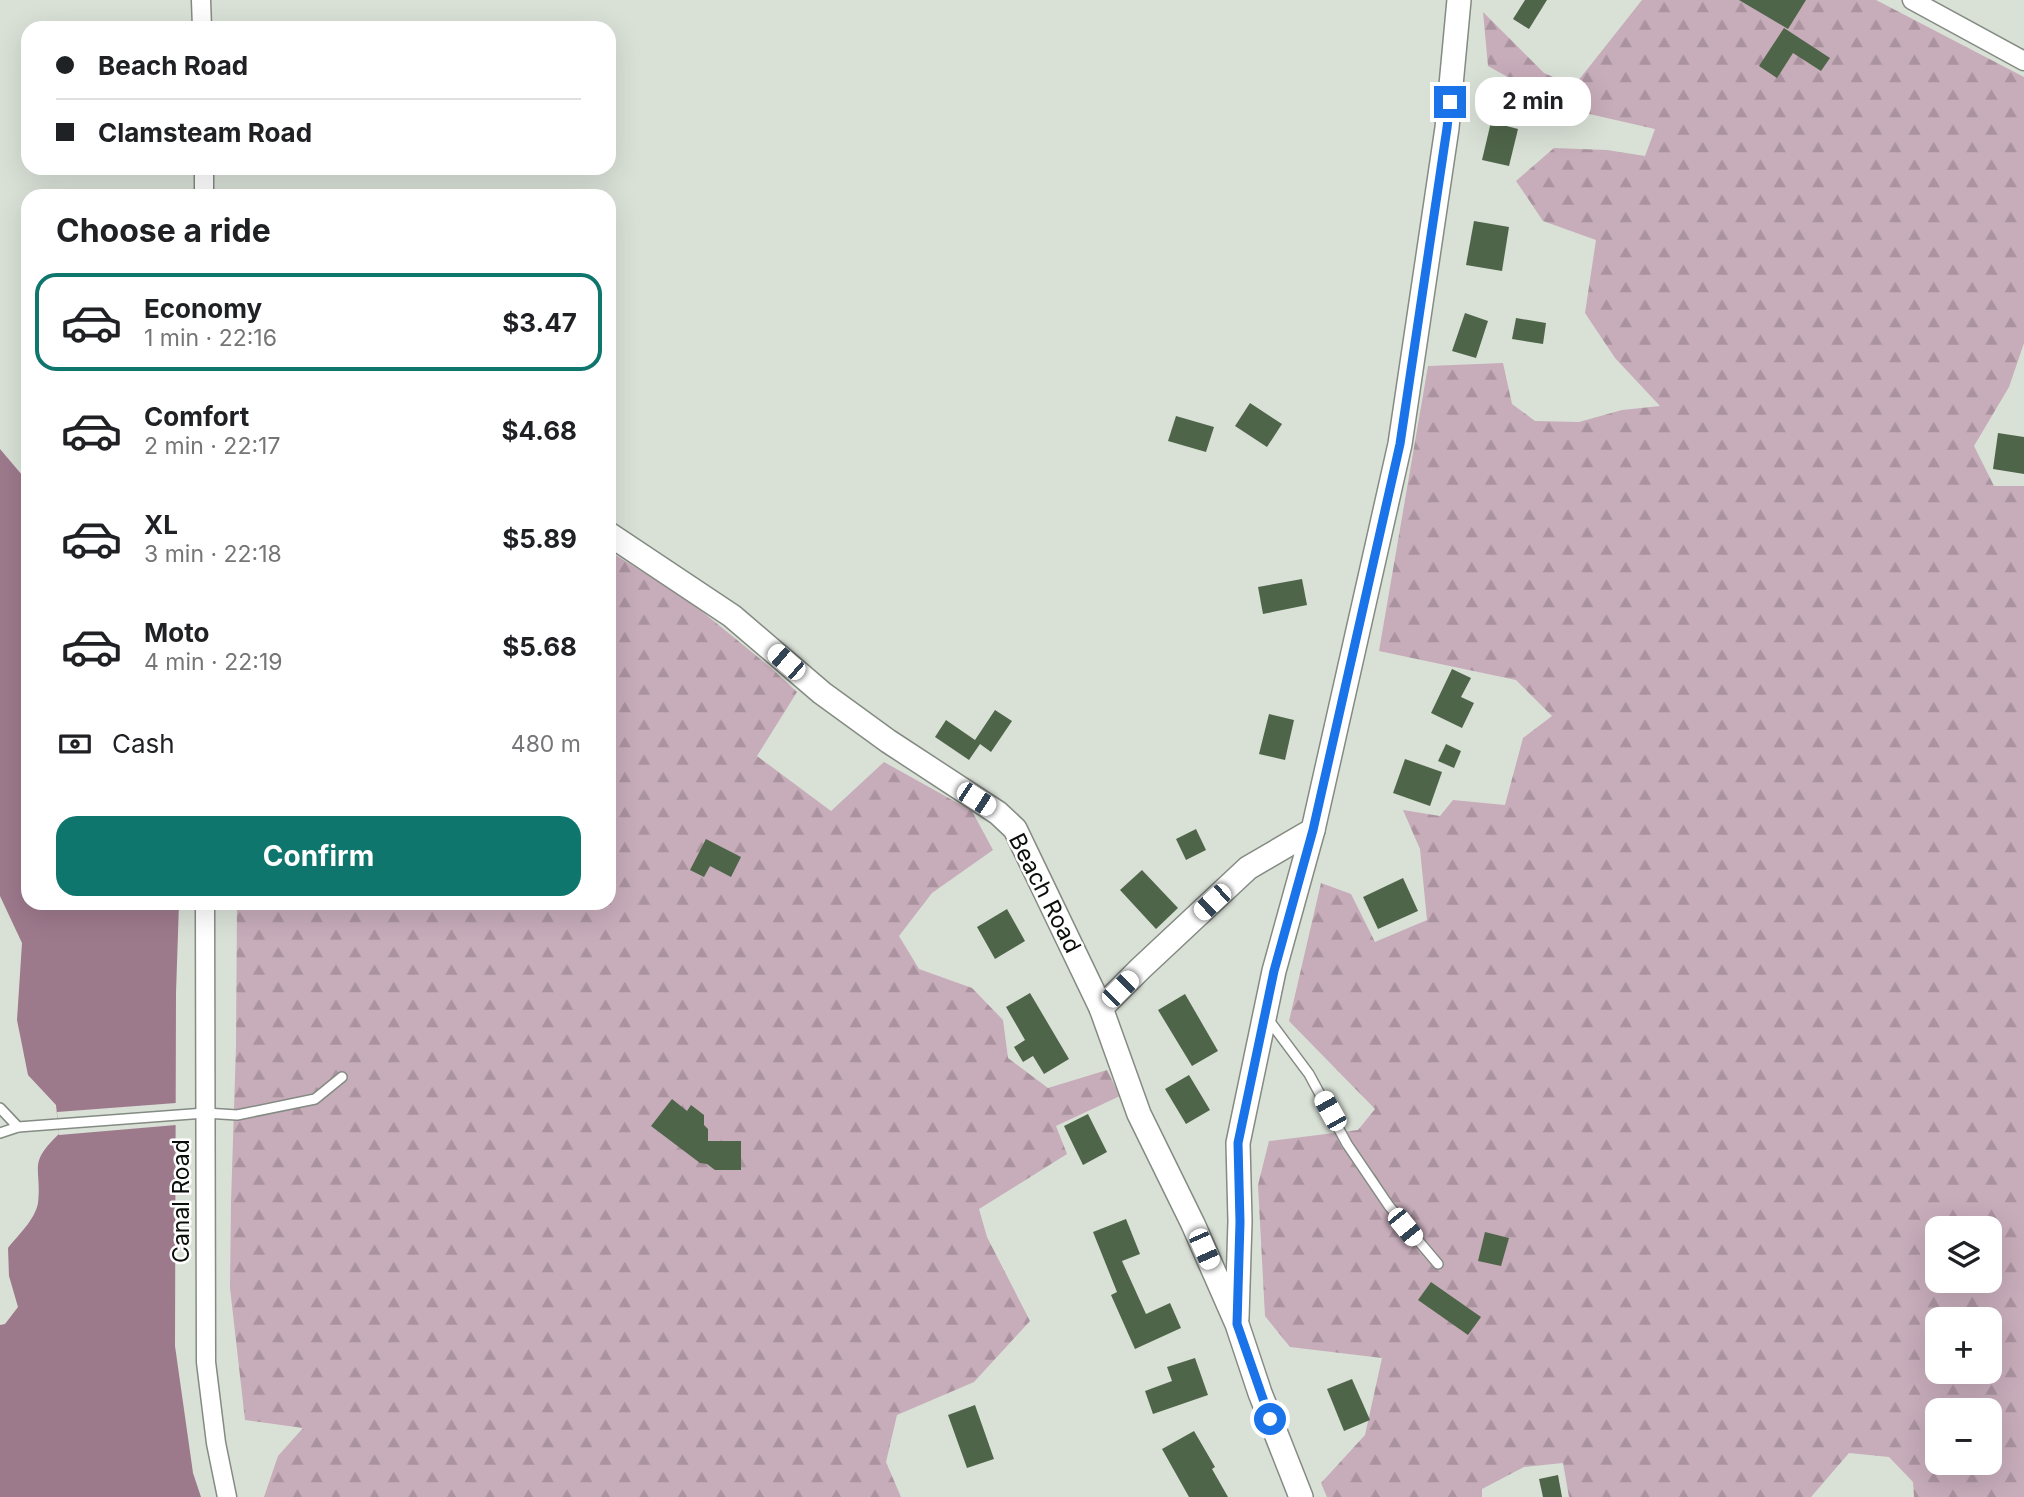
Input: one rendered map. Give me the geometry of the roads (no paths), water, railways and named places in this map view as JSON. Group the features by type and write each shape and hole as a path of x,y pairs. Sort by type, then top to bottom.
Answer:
{"street":[{"path":"201,0 202,21"},
{"path":"1237,1324 1240,1222 1238,1143 1274,971 1313,830 1400,444 1447,128 1459,0"},
{"path":"1912,0 2024,61"},
{"name":"Beach Road","path":"616,539 732,616 822,693 888,741 998,813 1015,829 1101,1008 1139,1114 1193,1224 1237,1324 1260,1393 1301,1497"},
{"path":"1101,1008 1248,868 1313,830"},
{"name":"Canal Road","path":"205,910 206,1363 216,1443 227,1497"}],"lane":[{"path":"1265,1015 1309,1074 1347,1144 1389,1206 1438,1264"},
{"path":"0,1133 18,1127 205,1113 237,1115 315,1098 342,1077"},
{"path":"0,1108 18,1127"}]}
